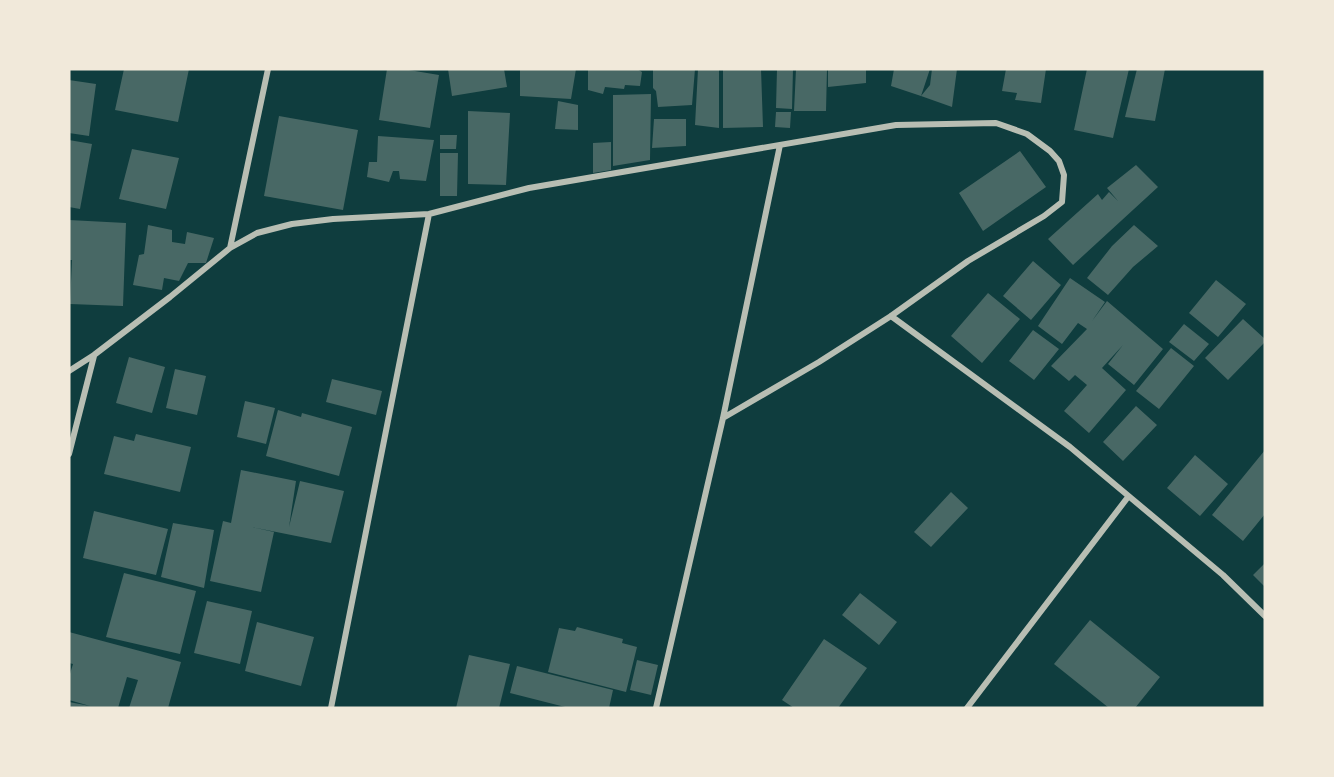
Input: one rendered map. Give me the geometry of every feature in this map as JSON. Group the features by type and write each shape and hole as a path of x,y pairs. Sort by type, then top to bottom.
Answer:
{"street":[{"path":"230,248 268,69"},
{"path":"69,371 94,355 170,297 230,248 257,233 292,224 333,219 429,214 529,188 896,125 996,123 1027,134 1050,151 1059,161 1064,175 1062,202 1044,216 968,261 891,316 819,362 723,418"},
{"path":"656,708 723,418 780,145"},
{"path":"331,708 429,214"},
{"path":"891,316 1070,447 1223,574 1265,616"},
{"path":"69,454 94,355"},
{"path":"967,708 1128,497"}],"building":[{"path":"124,69 189,69 178,122 115,110"},
{"path":"387,69 403,69 439,75 430,128 379,120"},
{"path":"448,69 504,69 507,87 452,96"},
{"path":"520,69 576,69 571,99 520,96"},
{"path":"588,69 637,69 642,72 640,86 625,85 624,89 605,87 603,94 588,90"},
{"path":"653,69 695,69 692,105 658,107 656,91 653,88"},
{"path":"698,69 719,69 719,128 695,125"},
{"path":"723,69 761,69 763,127 723,128"},
{"path":"777,69 793,69 792,109 776,108"},
{"path":"796,69 827,69 826,111 794,111"},
{"path":"828,69 866,69 866,83 828,87"},
{"path":"894,69 930,69 921,96 891,86"},
{"path":"932,69 957,69 952,107 921,96 930,85"},
{"path":"1006,69 1046,69 1041,103 1015,100 1017,93 1002,91"},
{"path":"1087,69 1129,69 1113,138 1074,130"},
{"path":"1137,69 1165,69 1155,121 1125,117"},
{"path":"69,80 96,84 89,136 69,133"},
{"path":"651,94 650,160 613,166 613,95"},
{"path":"558,101 578,105 578,130 555,129"},
{"path":"468,111 510,113 506,185 468,184"},
{"path":"776,112 791,112 790,128 775,127"},
{"path":"279,116 358,130 343,210 264,196"},
{"path":"654,119 686,119 686,146 652,148"},
{"path":"440,135 457,135 456,149 440,149"},
{"path":"378,136 434,140 426,181 400,179 399,171 393,171 389,182 367,177 369,162 377,162"},
{"path":"69,140 92,144 80,209 69,207"},
{"path":"611,142 611,170 593,173 593,143"},
{"path":"132,149 179,158 166,209 119,199"},
{"path":"1020,151 1046,187 983,231 959,193"},
{"path":"440,153 458,153 457,196 440,196"},
{"path":"1136,165 1158,187 1073,265 1048,239 1098,194 1102,200 1109,192 1118,201 1107,188"},
{"path":"69,220 126,223 123,306 70,304 72,260 69,260"},
{"path":"148,225 172,230 172,242 185,244 187,232 214,238 206,263 188,263 179,281 164,278 162,290 133,285 139,255 144,254"},
{"path":"1134,225 1158,246 1133,267 1108,295 1087,278 1112,246"},
{"path":"1033,261 1061,285 1031,320 1003,296"},
{"path":"1070,278 1105,302 1092,321 1107,301 1163,349 1134,385 1108,364 1123,345 1102,368 1126,390 1089,433 1064,411 1087,385 1075,375 1069,381 1051,366 1087,329 1078,323 1062,344 1038,326"},
{"path":"1216,280 1246,304 1218,337 1189,313"},
{"path":"988,293 1020,319 982,363 951,336"},
{"path":"1243,319 1265,339 1265,342 1228,380 1205,358"},
{"path":"1184,324 1209,344 1194,361 1169,342"},
{"path":"1033,330 1059,349 1034,380 1009,361"},
{"path":"1171,348 1194,366 1159,409 1136,391"},
{"path":"129,357 165,367 152,413 116,403"},
{"path":"175,369 206,376 197,415 166,408"},
{"path":"332,379 382,391 376,415 326,402"},
{"path":"245,401 275,408 266,444 237,437"},
{"path":"1136,406 1157,425 1123,461 1103,442"},
{"path":"278,410 301,417 302,413 352,427 339,476 266,456"},
{"path":"136,434 191,447 180,492 104,474 114,436 134,441"},
{"path":"1265,450 1265,514 1243,541 1212,515"},
{"path":"1195,455 1228,484 1200,516 1167,488"},
{"path":"241,470 296,481 289,527 300,481 344,491 331,543 252,527 274,532 261,592 210,581 223,521 231,523"},
{"path":"951,492 968,508 931,547 914,532"},
{"path":"94,511 168,529 156,575 83,558"},
{"path":"173,523 214,530 204,588 161,577"},
{"path":"1265,563 1265,587 1253,575"},
{"path":"124,573 196,591 180,654 106,637"},
{"path":"860,593 897,622 879,645 842,615"},
{"path":"207,601 252,611 240,664 194,653"},
{"path":"1090,620 1160,677 1135,708 1109,708 1054,664"},
{"path":"257,622 314,637 301,686 245,671"},
{"path":"577,627 623,639 622,643 637,647 626,692 548,672 559,628 575,631"},
{"path":"69,632 181,662 168,708 129,708 138,680 127,677 118,708 69,708 69,702 90,706 69,700 69,677 73,664 69,663"},
{"path":"824,639 867,668 838,708 794,708 782,700"},
{"path":"469,655 510,664 499,708 456,708"},
{"path":"637,660 658,665 651,695 630,690"},
{"path":"517,666 613,690 609,708 569,708 510,693"}]}
